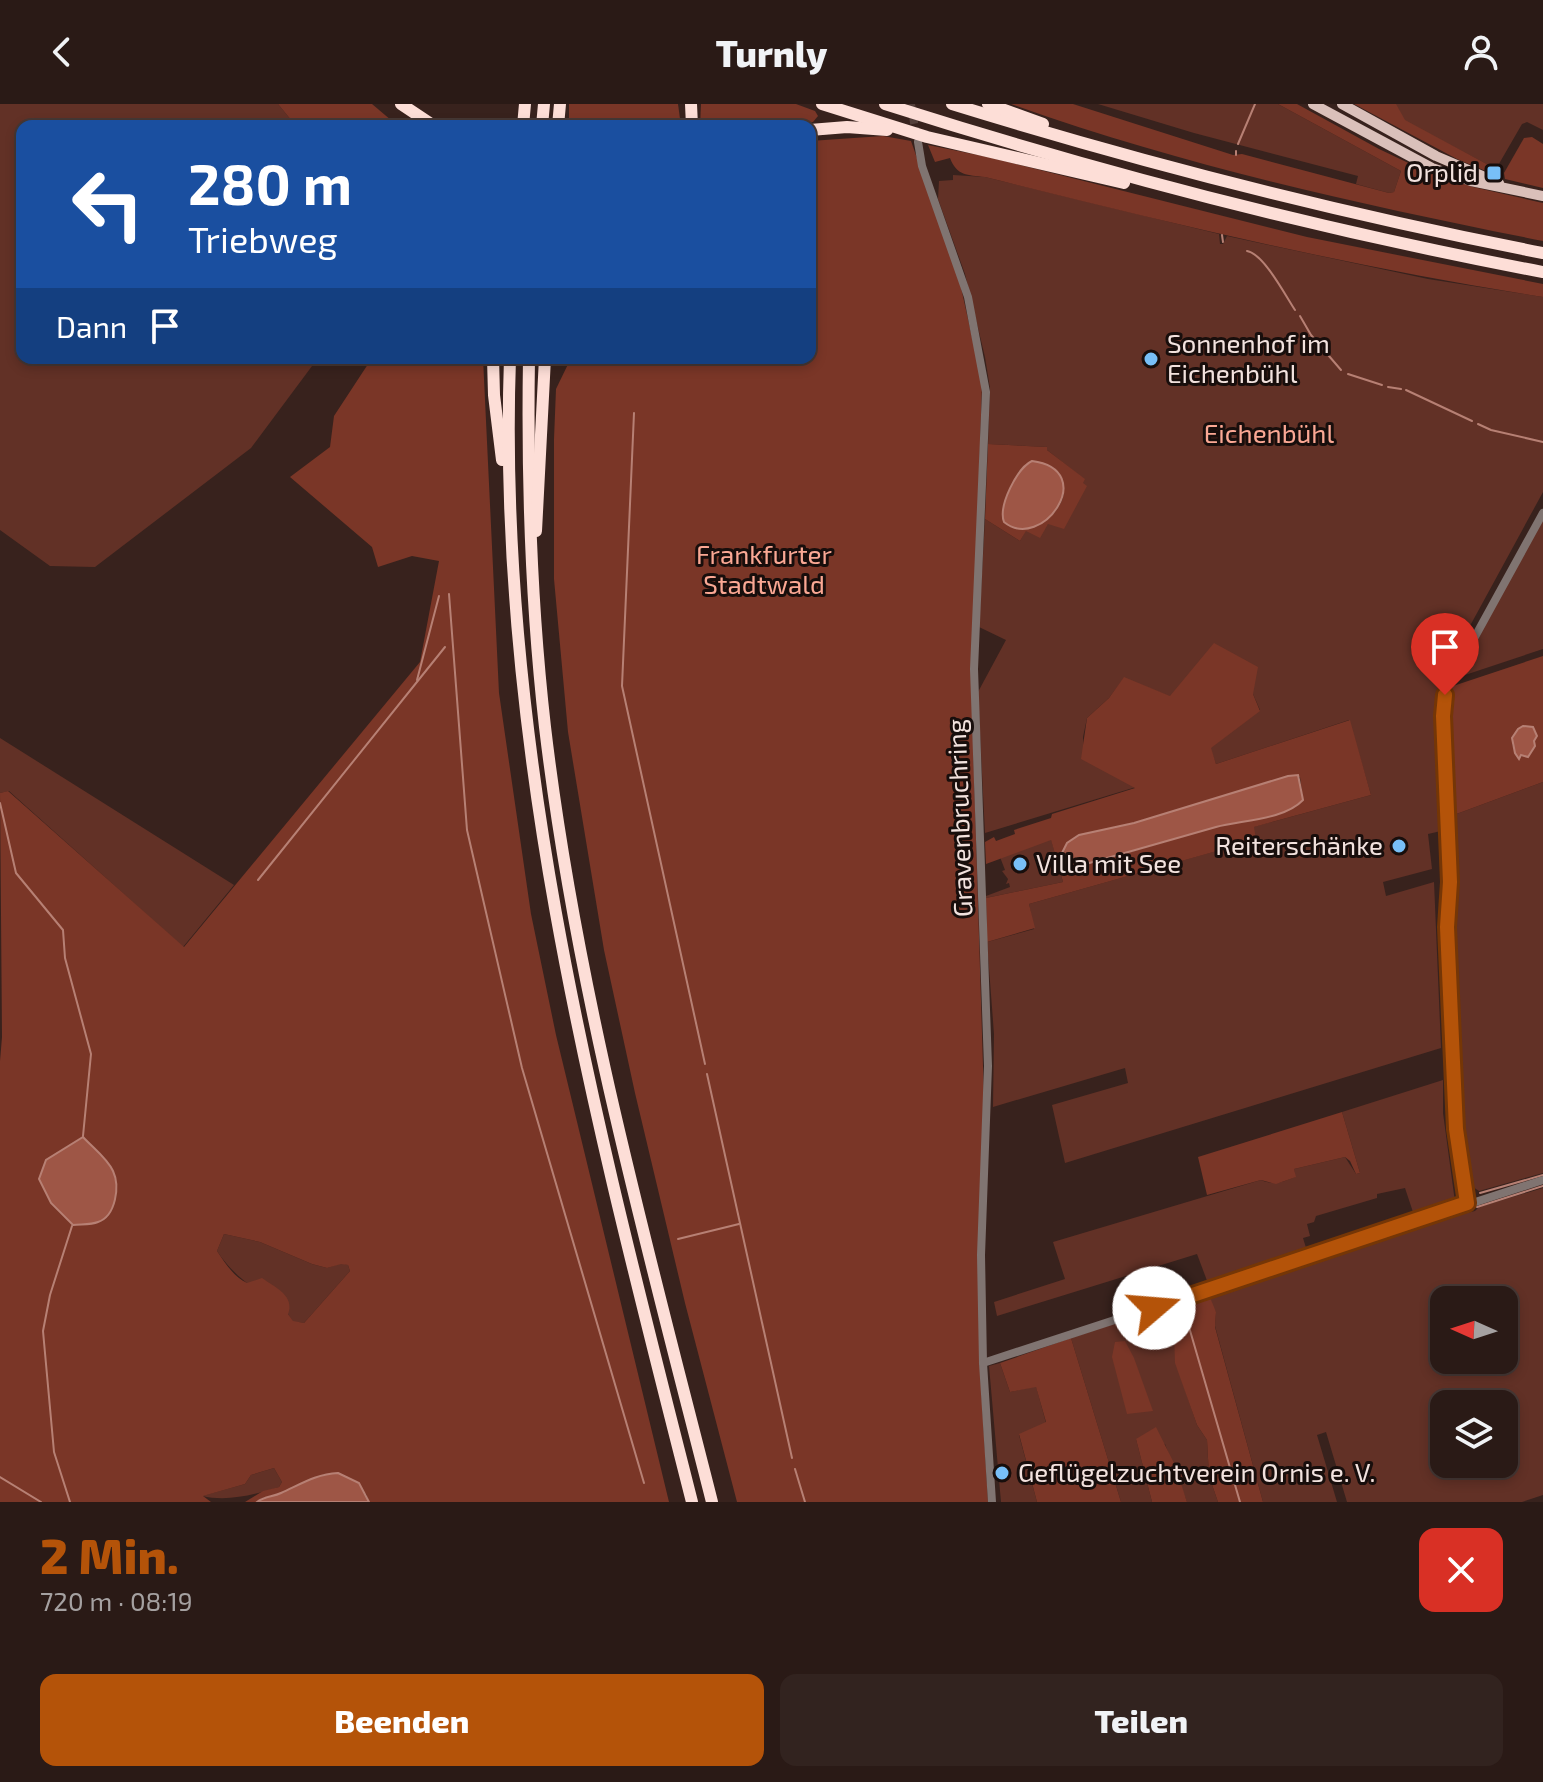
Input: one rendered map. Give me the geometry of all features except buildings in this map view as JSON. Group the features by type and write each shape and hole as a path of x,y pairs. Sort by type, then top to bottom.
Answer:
{"highway":[{"path":"401,104 425,120"},
{"path":"822,104 923,139"},
{"path":"885,104 1175,190 1333,229 1543,272"},
{"path":"952,104 1113,152 1377,219 1543,253"},
{"path":"988,104 1113,152"},
{"path":"816,130 871,128 1070,173 1175,190"},
{"path":"493,364 527,737 564,965 617,1203 692,1502"},
{"path":"508,514 510,364"},
{"path":"529,364 527,444 531,574 551,774 609,1090 712,1502"},
{"path":"531,574 538,511 545,364"},
{"path":"541,421 553,364"}],"main road":[{"path":"1313,104 1432,168 1471,181 1543,196"},
{"path":"1342,104 1436,156 1504,186"}],"street":[{"name":"Gravenbruchring","path":"923,139 922,166 968,297 986,392 974,669 988,1066 981,1255 983,1363 992,1502"},
{"path":"1467,1203 1456,1129 1447,927 1450,882 1444,702 1449,684 1543,513"},
{"path":"983,1363 1543,1180"}],"green space":[{"path":"0,104 278,104 291,120 16,120 16,364 314,364 251,448 95,567 50,566 0,530"},
{"path":"278,104 372,104 391,120 291,120"},
{"path":"569,104 678,104 680,120 569,120"},
{"path":"701,104 796,104 815,111 818,116 815,120 700,120"},
{"path":"1011,104 1073,104 1233,155 1242,154 1394,192 1401,171 1278,104 1297,104 1419,168 1473,187 1543,203 1543,241 1274,182 1142,146"},
{"path":"1098,104 1278,104 1401,171 1394,192 1389,193 1356,184 1358,176"},
{"path":"1354,104 1396,104 1405,120 1496,169 1488,172 1457,159"},
{"path":"1373,104 1543,104 1543,130 1527,122 1522,124 1496,169"},
{"name":"Frankfurter Stadtwald","path":"883,136 911,141 958,274 982,382 972,709 984,1099 979,1351 988,1502 737,1502 635,1093 604,950 568,732 554,579 556,389 568,364 816,364 816,141"},
{"path":"1532,137 1543,144 1543,188 1505,179 1504,173 1524,138"},
{"path":"928,145 988,157 1307,237 1543,284 1543,297 1333,258 968,175 959,171 950,158 935,162"},
{"name":"Eichenbühl","path":"953,175 985,177 1219,234 1220,244 1227,236 1428,279 1543,297 1543,492 1441,679 1441,831 1428,834 1432,869 1383,882 1386,896 1434,882 1441,1048 1065,1163 1052,1105 1128,1083 1125,1068 993,1107 994,1034 987,942 1034,929 1029,904 1255,840 1253,827 1371,795 1349,720 1216,764 1210,748 1260,710 1253,694 1169,696 1124,678 1109,698 1087,718 1084,753 1136,787 985,833 978,692 1006,640 979,627 985,519 1020,541 1026,530 1048,524 1084,479 1047,447 988,444 990,388 985,357 965,274 938,199 939,181 953,180"},
{"path":"368,364 483,364 499,693 531,914 556,1035 669,1502 369,1502 366,1494 325,1474 278,1495 257,1502 245,1502 263,1491 279,1487 282,1482 274,1468 251,1475 245,1484 203,1496 211,1502 0,1502 0,793 8,791 184,947 420,662 439,561 412,556 378,567 372,547 290,477 330,447 334,416","holes":["224,1234 260,1242 327,1268 348,1265 350,1271 304,1323 293,1321 288,1314 289,1302 283,1293 262,1278 247,1283 242,1280 217,1251"]},
{"path":"988,444 1047,447 1085,479 1083,483 1087,486 1064,529 1048,524 1040,538 1026,531 1020,541 985,519","holes":["1033,461 1058,474 1064,489 1063,498 1052,515 1030,528 1005,504 1019,471"]},
{"path":"1543,519 1543,649 1462,676 1458,674"},
{"path":"1214,643 1258,667 1253,694 1260,711 1211,748 1216,764 1350,720 1371,795 1254,827 1256,840 1029,904 1035,928 987,942 986,898 1063,882 1051,840 986,864 985,842 994,837 996,841 1015,834 1014,830 1051,818 1052,814 1135,788 1081,759 1087,718 1109,698 1124,677 1170,696","holes":["1288,776 1300,777 1303,800 1285,812 1216,827 1079,866 1068,865 1063,860 1067,843 1079,835 1134,823"]},
{"path":"1543,656 1543,782 1451,816 1450,693 1453,686","holes":["1530,726 1536,736 1529,754 1520,757 1513,746 1513,738 1520,727"]},
{"path":"0,738 234,885 183,947 9,791 0,793"},
{"path":"1543,782 1543,1173 1479,1191 1473,1187 1461,1103 1451,816"},
{"path":"1051,839 1063,882 986,898 1010,887 1009,883 1006,884 1008,879 1002,871 1005,870 1000,857"},
{"path":"1443,1080 1443,1113 1455,1202 1414,1215 1405,1188 1377,1194 1377,1198 1316,1216 1314,1222 1307,1224 1310,1236 1303,1238 1307,1251 1300,1253 1300,1257 1209,1286 1197,1254 997,1316 994,1302 1065,1279 1053,1242 1261,1180 1282,1182 1295,1177 1294,1169 1345,1157 1356,1174 1360,1173 1342,1112"},
{"path":"1342,1112 1360,1173 1356,1174 1345,1157 1294,1169 1296,1177 1276,1184 1261,1180 1207,1195 1198,1157"},
{"path":"1543,1188 1543,1495 1522,1502 1347,1502 1326,1432 1317,1435 1337,1502 1263,1502 1215,1326 1216,1312 1203,1295 1434,1221 1475,1211 1479,1207"},
{"path":"224,1234 260,1242 327,1268 341,1263 348,1265 350,1271 304,1323 293,1322 288,1314 224,1261 217,1251"},
{"path":"1209,1295 1216,1312 1215,1327 1263,1502 1218,1502 1209,1476 1207,1440 1197,1425 1175,1363 1174,1332 1165,1307"},
{"path":"1165,1307 1174,1332 1176,1363 1197,1425 1207,1440 1209,1476 1218,1502 1187,1502 1165,1444 1136,1439 1152,1502 1121,1502 1071,1338"},
{"path":"1071,1338 1121,1502 1037,1502 1019,1434 1046,1422 1036,1387 1010,1392 1000,1363"},
{"path":"1125,1341 1153,1411 1127,1414 1112,1357 1115,1342"},
{"path":"1000,1363 1010,1392 1036,1386 1046,1423 1019,1435 1037,1502 1001,1502 989,1366"},
{"path":"1156,1427 1175,1465 1187,1502 1152,1502 1136,1439"},
{"path":"274,1468 282,1482 279,1487 231,1498 202,1496 245,1484 251,1475"}],"shaded area":[{"path":"1032,461 1052,467 1062,479 1063,492 1058,506 1047,519 1034,527 1019,529 1004,522 1004,507 1015,479"},
{"path":"1523,726 1533,727 1537,736 1528,757 1521,755 1519,759 1512,738"},
{"path":"1298,775 1303,800 1285,812 1216,827 1079,866 1069,866 1063,860 1062,853 1067,843 1079,835 1134,823"},
{"path":"83,1137 110,1166 116,1192 113,1207 104,1219 92,1224 73,1225 51,1203 39,1179 46,1160"},
{"path":"338,1473 359,1483 369,1502 257,1502 316,1477"}],"waterway":[{"path":"1238,144 1255,104"},
{"path":"1222,235 1223,242"},
{"path":"1247,251 1267,267 1295,310"},
{"path":"1300,316 1311,335 1341,370"},
{"path":"1348,374 1382,385"},
{"path":"1388,387 1401,389"},
{"path":"1406,390 1472,421"},
{"path":"634,413 622,686 705,1064"},
{"path":"1478,424 1543,442"},
{"path":"449,594 467,830 522,1068 644,1483"},
{"path":"417,680 439,596"},
{"path":"258,880 445,647"},
{"path":"0,803 16,873 63,930 65,958 91,1054 83,1136"},
{"path":"707,1074 792,1458"},
{"path":"1480,1193 1543,1175"},
{"path":"1477,1207 1543,1186"},
{"path":"678,1239 739,1224"},
{"path":"70,1502 54,1452 43,1331 50,1295 72,1226"},
{"path":"1182,1303 1240,1502"},
{"path":"795,1469 805,1502"},
{"path":"0,1477 41,1502"}],"tunnel":[{"path":"911,104 916,135"}],"place":[{"name":"Orplid","path":"1494,173"},
{"name":"Sonnenhof im Eichenbühl","path":"1151,359"},
{"name":"Reiterschänke","path":"1399,846"},
{"name":"Villa mit See","path":"1020,864"},
{"name":"Geflügelzuchtverein Ornis e. V.","path":"1002,1473"}],"route":[{"path":"1154,1308 1467,1203 1456,1129 1449,976 1445,695"}]}
